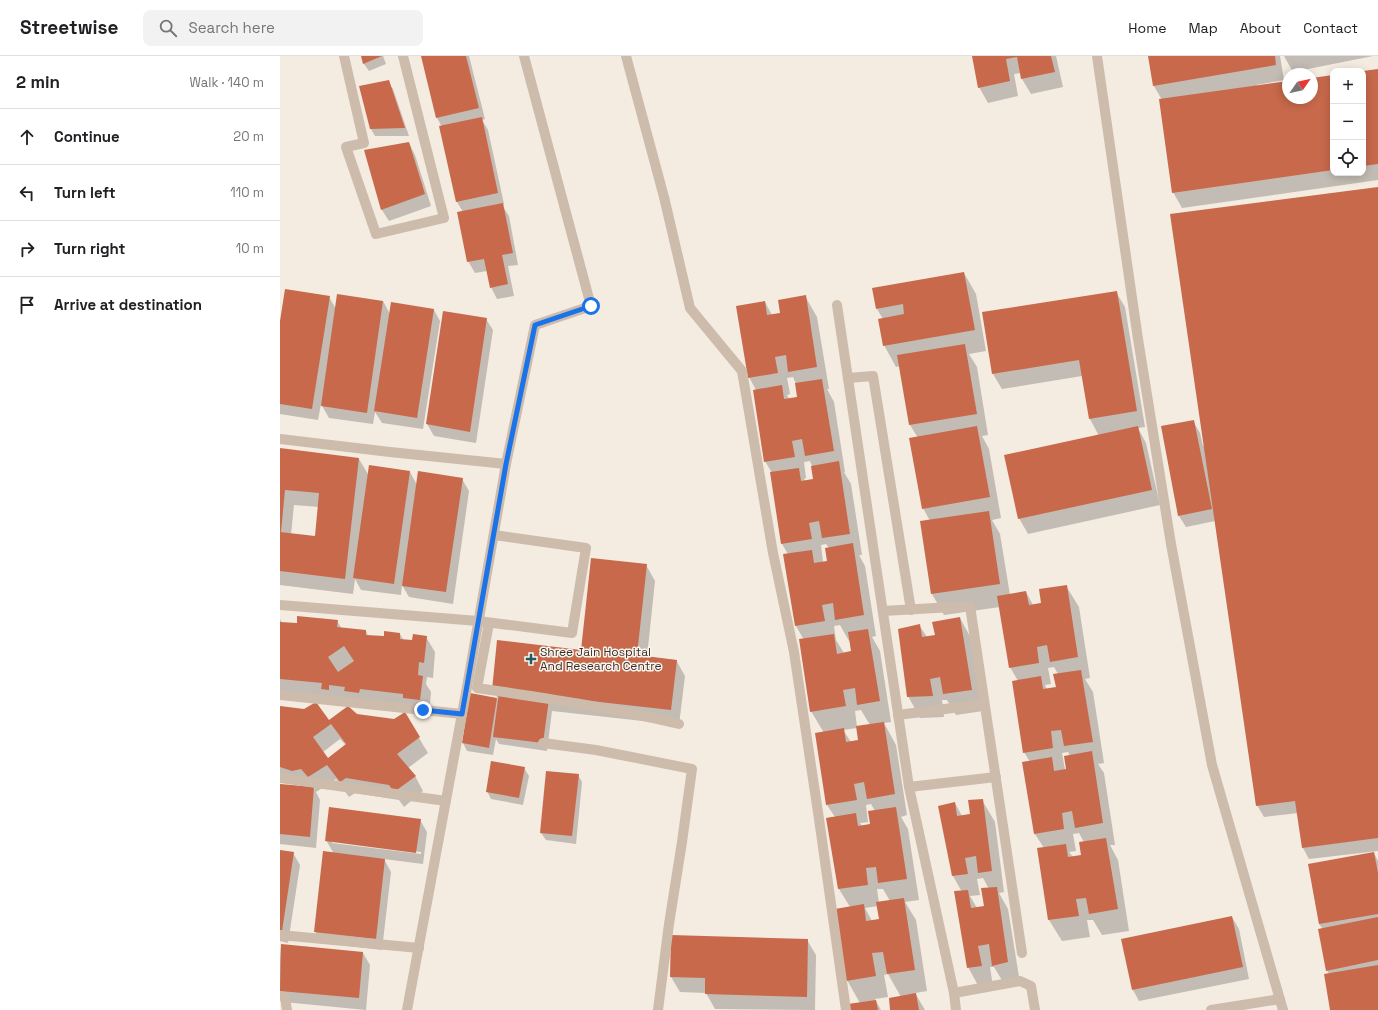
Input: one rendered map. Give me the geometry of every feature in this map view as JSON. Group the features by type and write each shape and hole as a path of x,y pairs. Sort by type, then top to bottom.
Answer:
{"street":[{"path":"344,56 364,143 346,147 376,234 444,218 403,56"},
{"path":"524,56 591,306 535,325 506,464 494,535 483,622 477,688 533,696 645,716 679,724"},
{"path":"626,56 664,196 690,308 742,371 774,553 794,652 846,1010"},
{"path":"1097,56 1138,339 1170,536 1212,765 1283,1010"},
{"path":"838,306 909,787 954,993 956,1010"},
{"path":"848,378 873,376 911,610"},
{"path":"280,439 506,464"},
{"path":"280,605 483,622 572,633 586,548 494,535"},
{"path":"883,611 970,606 1022,953"},
{"path":"407,1010 462,714 483,622"},
{"path":"280,694 462,714"},
{"path":"898,715 984,704"},
{"path":"543,743 596,750 692,769 682,842 668,924 658,1010"},
{"path":"909,787 996,777"},
{"path":"280,778 446,801"},
{"path":"280,935 419,948"},
{"path":"954,993 1020,981 1032,986 1035,1010"},
{"path":"280,996 286,997 287,1010"},
{"path":"1210,1010 1280,999"}],"building":[{"path":"361,56 382,56 363,64"},
{"path":"421,56 466,56 479,108 436,118"},
{"path":"972,56 1051,56 1055,72 1021,79 1017,57 1006,59 1010,81 978,88"},
{"path":"1148,56 1275,56 1276,65 1153,86"},
{"path":"1378,69 1378,164 1366,166 1366,104 1366,71"},
{"path":"1330,75 1330,170 1172,193 1159,99 1282,82 1282,104 1318,104 1318,77"},
{"path":"389,80 405,128 370,129 359,86"},
{"path":"482,117 498,193 456,202 439,126"},
{"path":"409,142 425,194 381,210 364,150"},
{"path":"1378,187 1378,838 1302,848 1295,801 1256,806 1170,214"},
{"path":"503,203 513,253 502,255 508,284 490,288 484,259 467,262 457,212"},
{"path":"964,272 975,330 883,346 878,319 904,314 903,304 876,309 872,288"},
{"path":"285,289 330,296 312,409 280,404 280,321"},
{"path":"1117,291 1137,411 1089,419 1079,360 992,374 982,312"},
{"path":"337,294 383,301 367,413 321,406"},
{"path":"806,295 817,367 788,372 786,355 775,357 778,373 748,378 736,306 765,301 767,315 780,313 778,300"},
{"path":"391,302 434,309 417,418 374,411"},
{"path":"443,311 487,318 470,432 426,424"},
{"path":"965,344 977,414 909,425 897,355"},
{"path":"822,379 834,451 805,456 802,439 792,441 795,457 764,462 753,390 782,385 784,399 797,397 795,383"},
{"path":"1194,420 1212,509 1178,516 1161,426"},
{"path":"977,426 990,497 922,509 909,438"},
{"path":"1138,426 1152,490 1018,519 1004,455"},
{"path":"280,448 359,458 345,579 280,571 280,532","holes":["285,490 319,493 315,536 280,532"]},
{"path":"839,461 850,534 822,538 819,521 809,523 812,539 781,544 770,472 799,468 801,481 813,479 811,466"},
{"path":"369,465 410,471 394,584 353,578"},
{"path":"418,471 463,478 446,592 402,586"},
{"path":"989,511 1000,584 931,594 920,521"},
{"path":"853,543 864,615 835,620 833,603 822,605 825,621 795,626 783,554 812,550 814,563 827,561 825,548"},
{"path":"591,558 647,564 637,655 677,660 671,710 492,690 497,640 581,650"},
{"path":"1067,585 1078,657 1050,662 1047,645 1037,647 1039,663 1009,668 997,596 1026,591 1029,605 1041,603 1039,589"},
{"path":"297,616 338,620 337,627 366,630 366,635 384,636 384,631 400,633 400,639 412,640 413,634 427,636 424,663 419,662 418,675 423,676 420,700 403,698 403,694 360,689 359,693 344,691 345,687 329,685 329,690 321,689 322,683 280,679 280,622 297,623","holes":["344,646 354,661 338,672 328,657"]},
{"path":"960,617 972,690 943,694 940,677 930,679 933,696 907,697 898,629 920,624 922,637 935,635 932,622"},
{"path":"868,629 880,701 857,705 855,688 843,690 846,706 810,712 799,639 834,634 837,654 851,651 848,632"},
{"path":"1081,670 1093,742 1064,746 1061,730 1051,731 1053,748 1023,753 1012,681 1041,676 1043,689 1056,687 1053,674"},
{"path":"499,692 549,699 543,743 493,737"},
{"path":"470,693 497,698 489,748 462,743"},
{"path":"316,702 329,720 348,706 357,714 394,719 405,712 420,737 397,754 416,776 394,792 389,785 346,778 340,782 327,765 308,777 301,769 292,771 280,767 280,706 304,709","holes":["331,724 346,744 328,758 313,737"]},
{"path":"884,722 895,794 867,799 864,782 854,784 857,800 826,805 815,733 844,728 846,742 858,740 856,726"},
{"path":"1092,751 1103,823 1075,828 1072,811 1062,813 1064,829 1034,834 1022,762 1052,757 1054,771 1066,769 1064,756"},
{"path":"491,761 525,767 519,798 486,792"},
{"path":"546,771 579,774 572,836 540,833"},
{"path":"280,784 314,787 310,837 280,834"},
{"path":"983,799 992,871 978,873 976,856 965,858 968,874 952,876 938,806 955,802 957,816 970,814 968,800"},
{"path":"329,807 421,819 416,853 325,841"},
{"path":"896,807 907,879 878,883 876,867 866,868 868,885 838,889 826,818 856,813 858,826 870,824 868,811"},
{"path":"1106,838 1118,909 1089,914 1086,898 1076,899 1079,916 1048,920 1037,848 1066,844 1068,857 1081,855 1079,842"},
{"path":"280,850 294,852 282,931 280,931"},
{"path":"323,851 385,859 376,939 314,932"},
{"path":"1374,852 1378,873 1378,914 1319,924 1308,864"},
{"path":"997,887 1008,962 992,966 989,944 978,946 982,966 967,968 954,891 968,890 971,908 984,906 981,888"},
{"path":"904,898 915,970 887,974 883,952 872,953 876,976 846,981 835,909 864,904 866,921 879,919 876,902"},
{"path":"1232,916 1243,967 1132,990 1121,939"},
{"path":"1378,917 1378,960 1326,971 1318,929"},
{"path":"671,935 808,939 807,997 705,994 705,978 670,977"},
{"path":"281,944 363,952 359,998 280,991"},
{"path":"1378,965 1378,1010 1330,1010 1324,974"},
{"path":"916,993 919,1010 890,1010 889,998"},
{"path":"876,1000 878,1010 849,1010 848,1004"}],"place":[{"name":"Shree Jain Hospital And Research Centre","path":"531,659"}],"route":[{"path":"423,710 462,714 506,464 535,325 591,306"}]}
